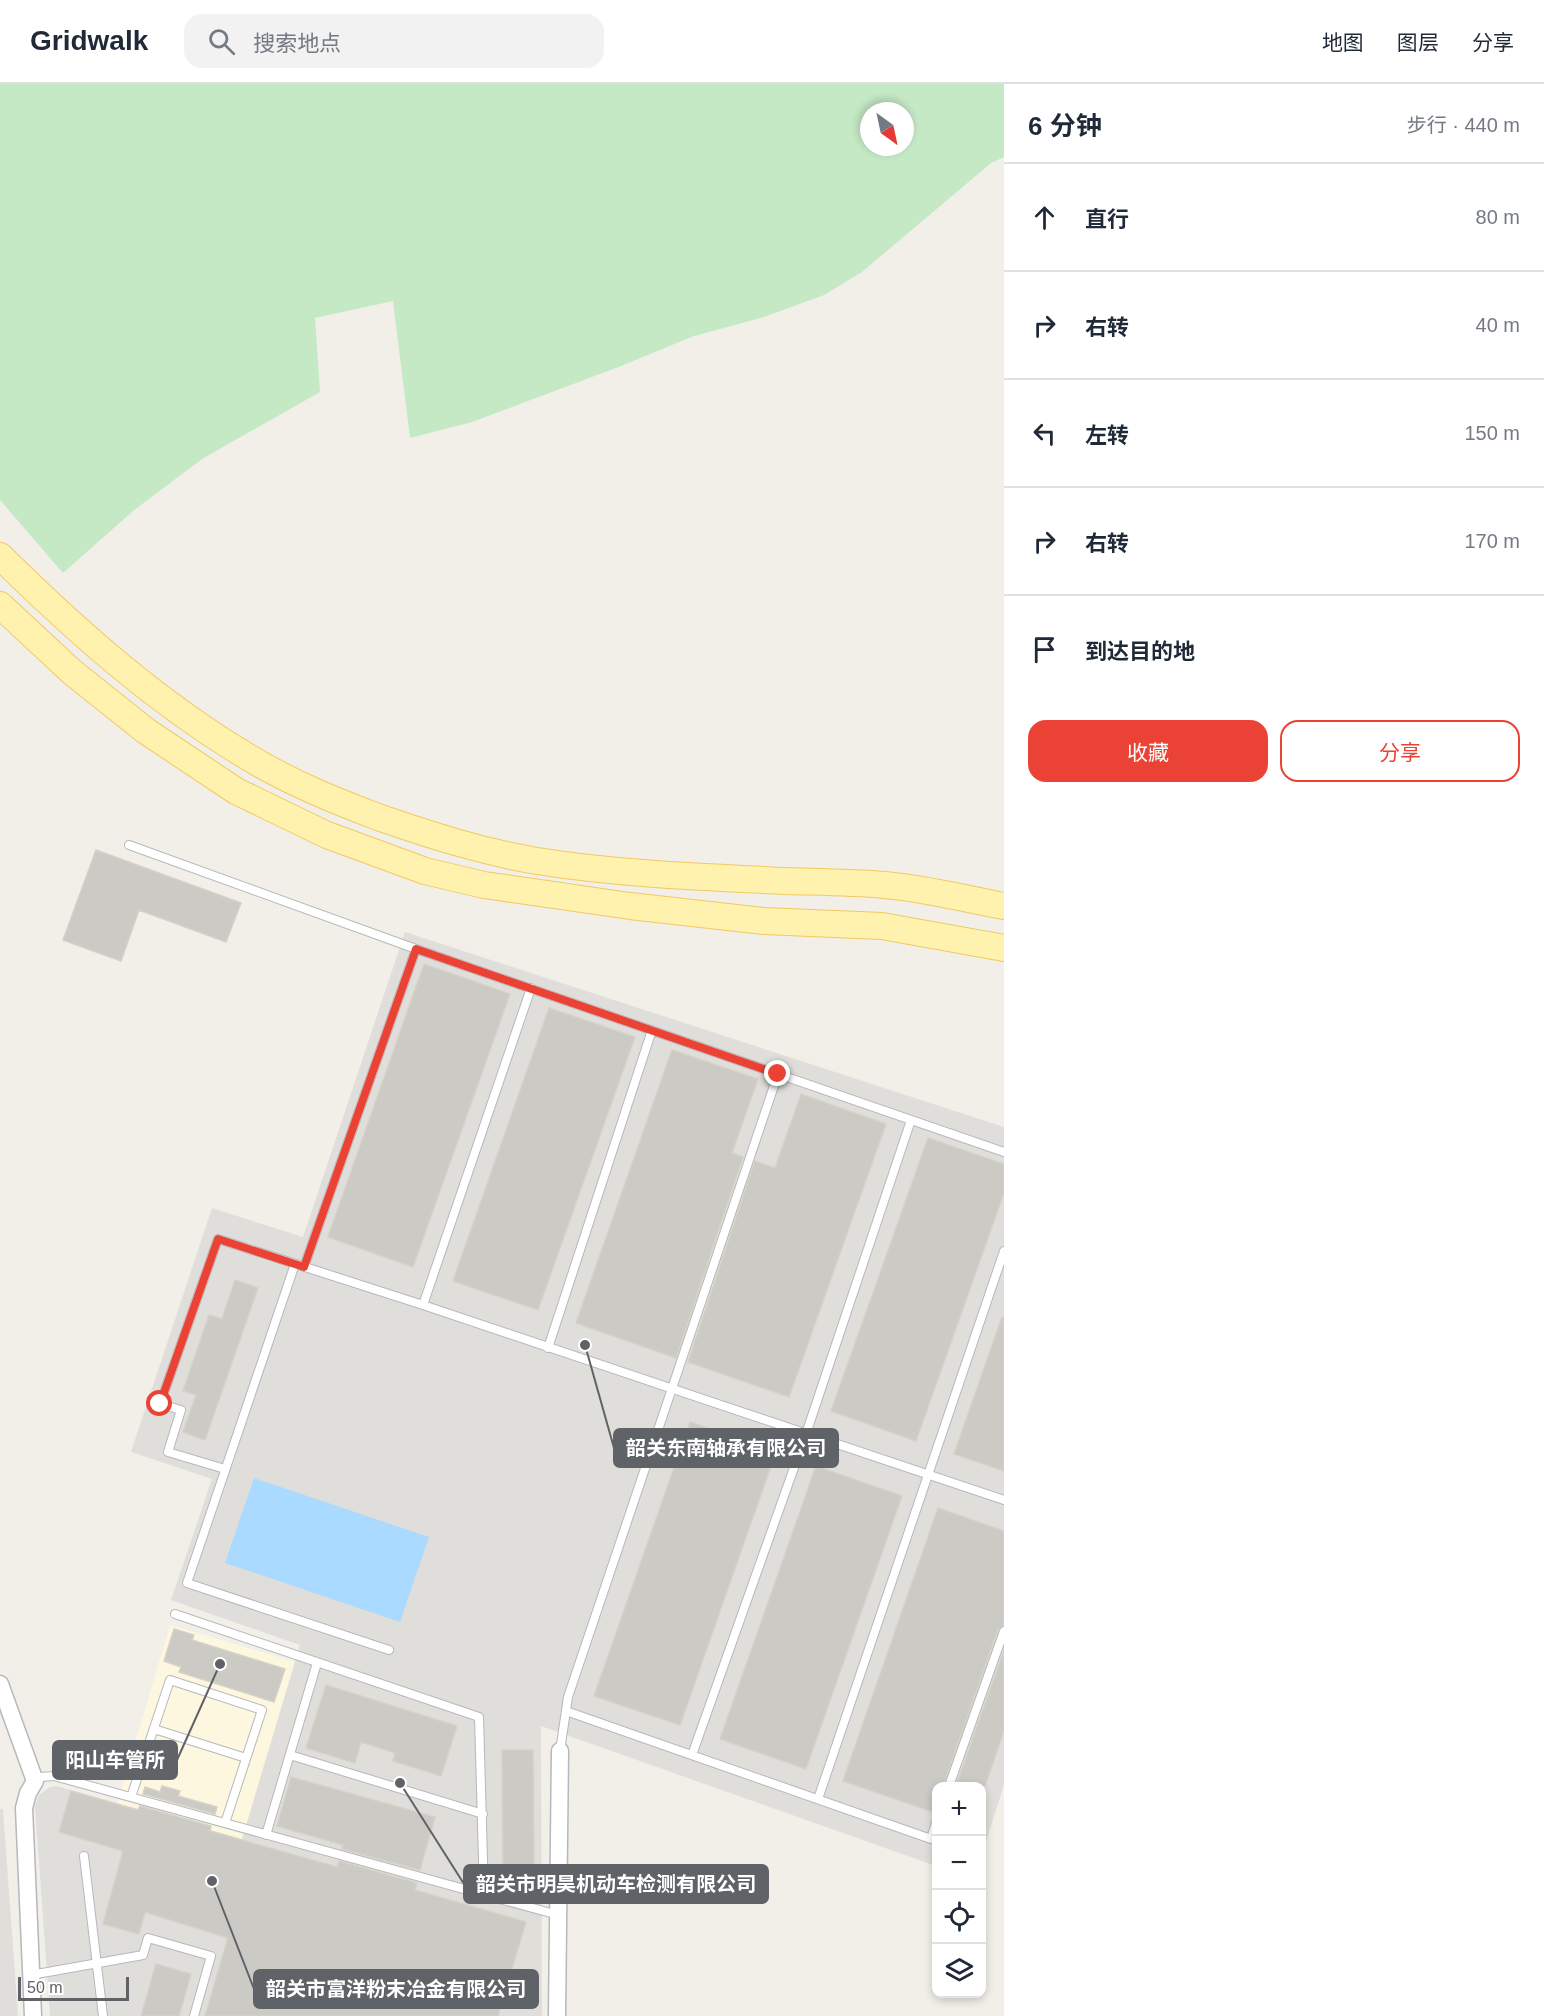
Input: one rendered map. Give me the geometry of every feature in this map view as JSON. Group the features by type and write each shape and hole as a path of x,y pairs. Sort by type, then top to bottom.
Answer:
{"main road":[{"path":"0,556 97,648 167,703 248,758 292,782 336,801 431,836 539,861 639,872 887,885 1004,906"},
{"path":"0,604 72,672 128,717 236,791 327,835 425,871 484,885 630,906 765,921 882,926 1004,948"}],"street":[{"path":"0,1684 35,1781 28,1793 24,1808 33,2016"},
{"path":"557,2016 560,1751"}],"lane":[{"path":"129,845 416,949 1004,1152"},
{"path":"304,1267 416,949"},
{"path":"423,1305 531,988"},
{"path":"548,1348 652,1030"},
{"path":"560,1751 572,1686 778,1074"},
{"path":"692,1755 806,1434 911,1120"},
{"path":"225,1470 168,1452 181,1410 160,1404 218,1239 423,1305 1004,1500"},
{"path":"818,1799 1004,1251"},
{"path":"295,1264 187,1583 389,1650"},
{"path":"175,1614 479,1717 484,1895"},
{"path":"950,1782 1004,1630"},
{"path":"266,1835 317,1663"},
{"path":"131,1797 170,1680 262,1710 225,1823"},
{"path":"566,1711 931,1839 932,1836"},
{"path":"154,1729 246,1758"},
{"path":"290,1755 483,1814"},
{"path":"35,1781 40,1777 54,1776 558,1915"},
{"path":"84,1856 103,2016"},
{"path":"31,1975 142,1955 148,1938 211,1956 194,2016"}],"shaded area":[{"path":"405,932 1004,1127 1004,1785 986,1841 986,1782 932,1782 932,1865 541,1726 542,2016 50,2016 35,1806 39,1795 50,1787 56,1786 242,1839 300,1645 171,1600 212,1479 131,1452 212,1208 303,1237"},
{"path":"170,1625 295,1662 242,1840 117,1804"},
{"path":"0,1809 3,1809 18,2016 0,2016"}],"green space":[{"path":"0,84 1004,84 1004,157 991,163 862,272 824,295 764,317 694,336 472,422 410,438 393,301 315,318 320,392 202,459 133,511 63,573 0,500"}],"water":[{"path":"254,1478 429,1537 400,1622 225,1563"}],"building":[{"path":"96,850 241,903 226,942 139,910 121,961 63,940"},
{"path":"424,964 510,994 413,1267 328,1237"},
{"path":"549,1008 635,1037 538,1310 453,1281"},
{"path":"672,1050 758,1079 732,1153 743,1157 676,1358 576,1323"},
{"path":"801,1094 886,1124 789,1397 688,1362 755,1161 775,1168"},
{"path":"928,1138 1004,1164 1004,1193 916,1441 831,1411"},
{"path":"235,1280 258,1288 205,1440 183,1432 196,1395 183,1391 209,1315 222,1319"},
{"path":"1002,1317 1004,1317 1004,1471 954,1454"},
{"path":"690,1422 776,1452 680,1725 594,1696"},
{"path":"816,1466 902,1496 806,1769 720,1739"},
{"path":"938,1508 1004,1531 1004,1625 998,1629 944,1782 932,1782 932,1812 843,1781"},
{"path":"174,1629 194,1635 192,1640 285,1669 274,1702 179,1672 181,1667 164,1661"},
{"path":"1004,1650 1004,1731 986,1783 957,1782"},
{"path":"326,1685 457,1726 441,1776 393,1761 395,1753 361,1742 355,1763 306,1748"},
{"path":"502,1750 533,1750 534,1869 503,1869"},
{"path":"291,1777 435,1817 420,1870 342,1849 343,1845 277,1826"},
{"path":"162,1786 180,1791 178,1796 217,1807 215,1814 143,1794 145,1787 160,1792"},
{"path":"71,1791 138,1810 140,1806 211,1826 210,1831 337,1867 339,1861 417,1883 415,1890 526,1922 498,2016 205,2016 228,1938 145,1912 139,1934 103,1924 123,1851 59,1832"},
{"path":"156,1964 191,1974 179,2016 141,2016"}],"place":[{"name":"韶关东南轴承有限公司","path":"585,1345"},
{"name":"阳山车管所","path":"220,1664"},
{"name":"韶关市明昊机动车检测有限公司","path":"400,1783"},
{"name":"韶关市富洋粉末冶金有限公司","path":"212,1881"}],"route":[{"path":"160,1404 218,1239 304,1267 416,949 778,1074"}]}
